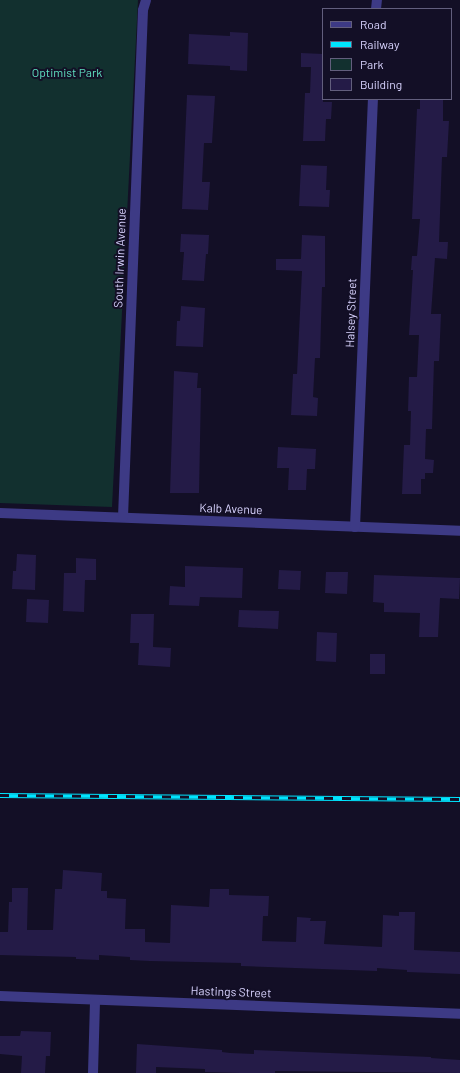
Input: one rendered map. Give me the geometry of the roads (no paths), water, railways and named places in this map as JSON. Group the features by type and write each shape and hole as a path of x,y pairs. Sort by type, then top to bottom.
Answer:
{"street":[{"name":"South Irwin Avenue","path":"123,517 142,18 146,0"},
{"name":"Halsey Street","path":"354,527 373,100"},
{"name":"Kalb Avenue","path":"0,512 460,531"},
{"name":"Hastings Street","path":"0,996 460,1014"},
{"path":"93,1073 96,1000"}],"railway":[{"path":"0,795 460,799"}],"park label":[{"name":"Optimist Park","path":"67,73"}]}
